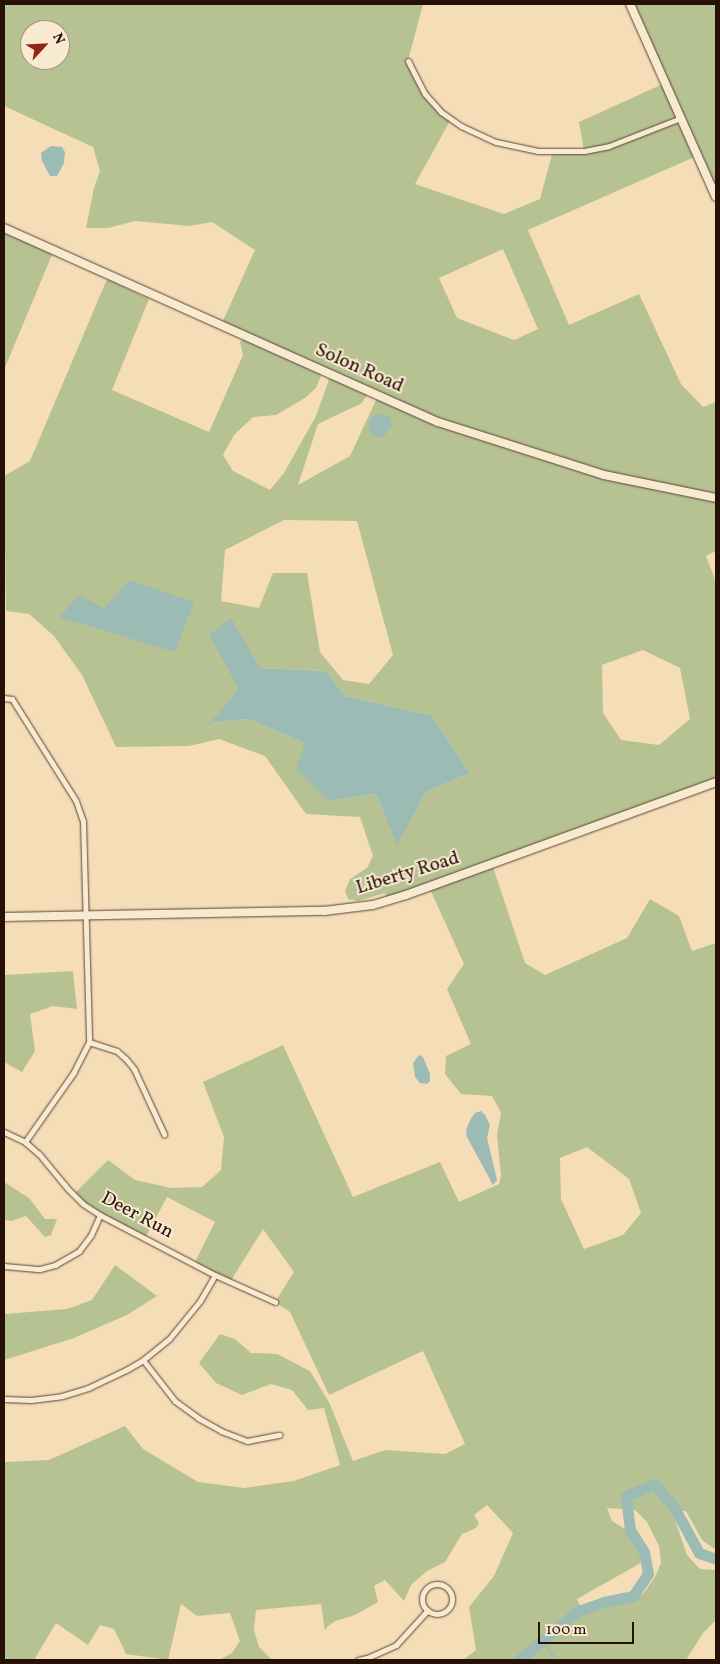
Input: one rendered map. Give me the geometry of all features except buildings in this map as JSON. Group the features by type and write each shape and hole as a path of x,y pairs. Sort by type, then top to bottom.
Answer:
{"street":[{"path":"630,4 716,198"},
{"path":"408,61 425,94 441,112 461,126 496,142 538,151 584,151 609,146 681,118"},
{"name":"Solon Road","path":"4,228 438,422 604,475 716,498"},
{"path":"4,698 12,699 81,811 83,820 89,1042 74,1072 25,1142"},
{"name":"Liberty Road","path":"4,917 324,911 373,905 406,895 716,782"},
{"path":"89,1042 117,1051 126,1059 134,1069 164,1134"},
{"name":"Deer Run","path":"4,1132 25,1142 51,1166 83,1204 100,1215 215,1275 275,1302"},
{"path":"4,1266 40,1270 56,1265 79,1251 91,1235 100,1215"},
{"path":"4,1399 31,1400 62,1396 88,1388 143,1360 169,1339 185,1321 200,1302 215,1275"},
{"path":"143,1360 175,1401 198,1418 221,1431 247,1441 279,1436"},
{"path":"433,1585 447,1588 452,1596 448,1610 439,1614 428,1610 422,1600 425,1590 433,1585"},
{"path":"358,1660 396,1645 428,1610"}],"green space":[{"path":"4,4 423,4 408,61 425,94 451,119 415,184 504,214 540,199 553,151 584,151 579,122 665,83 630,4 716,4 716,197 697,156 528,230 569,325 639,294 681,384 703,407 716,402 716,551 706,556 716,582 716,782 492,864 525,963 545,975 627,938 650,899 679,916 692,951 716,943 716,1550 702,1540 686,1511 672,1511 687,1555 700,1569 716,1570 716,1620 703,1633 686,1660 463,1660 476,1650 469,1607 494,1576 513,1533 487,1505 474,1515 479,1523 476,1528 462,1534 445,1562 427,1571 411,1585 404,1601 385,1580 374,1586 378,1602 355,1615 335,1621 325,1631 321,1604 256,1610 254,1630 259,1647 272,1660 219,1660 232,1653 240,1641 230,1613 197,1616 181,1604 168,1660 126,1654 114,1629 100,1625 88,1645 56,1623 34,1660 4,1660 4,1462 49,1460 125,1426 143,1449 198,1482 244,1488 294,1481 340,1465 324,1408 308,1410 292,1390 271,1384 242,1395 216,1383 199,1363 220,1334 235,1339 251,1353 277,1354 310,1371 329,1402 353,1461 385,1450 445,1454 465,1444 423,1351 329,1395 290,1312 275,1302 294,1272 263,1229 230,1282 194,1264 215,1222 167,1197 145,1238 100,1215 74,1194 108,1160 135,1180 171,1188 202,1187 221,1170 224,1137 203,1082 283,1045 353,1197 440,1162 459,1202 499,1184 501,1176 497,1135 501,1113 492,1096 461,1094 445,1074 446,1056 471,1044 447,989 464,964 429,887 388,901 385,893 358,901 348,899 345,891 350,879 367,868 373,856 360,817 306,814 265,756 219,739 189,746 116,747 82,675 54,636 29,614 6,611 4,476 30,461 107,279 149,299 112,390 209,432 243,355 240,342 246,336 221,325 255,250 212,222 190,226 135,221 108,228 86,228 94,188 100,171 93,147 4,106","holes":["503,249 538,329 514,340 457,318 439,278","323,371 331,374 316,416 284,473 270,490 233,471 223,455 234,435 253,417 276,415 305,398 316,388","369,392 378,396 350,456 298,485 318,424 362,403","284,520 357,521 393,655 369,684 343,680 320,652 307,573 273,573 259,608 221,601 225,550","643,650 680,668 690,719 659,745 621,740 603,713 602,665","260,668 326,671 345,696 431,715 470,773 426,792 397,844 376,794 328,801 305,743 248,719 211,723","587,1147 629,1179 641,1213 623,1235 584,1249 561,1199 560,1158","607,1508 635,1510 647,1522 659,1546 661,1563 655,1577 643,1594 584,1614 577,1599 639,1564 644,1556 643,1544 638,1537 612,1521"]},
{"path":"6,229 54,250 4,370 4,234"},
{"path":"73,971 77,1009 53,1006 30,1014 35,1051 22,1072 4,1062 4,975"},
{"path":"4,1182 29,1198 45,1219 57,1219 51,1235 45,1237 26,1216 11,1221 4,1220"},
{"path":"115,1265 157,1296 127,1315 74,1338 4,1360 4,1314 67,1309 92,1300"}],"water":[{"path":"51,146 62,147 65,152 64,163 57,176 50,176 42,161 41,153"},
{"path":"378,414 390,416 393,424 384,436 377,438 371,434 368,426 370,418"},
{"path":"130,580 194,602 175,652 59,617 79,595 104,608"},
{"path":"231,618 260,668 326,671 345,696 431,715 470,773 426,792 397,845 376,794 328,801 296,769 305,743 248,719 210,723 239,689 209,635"},
{"path":"419,1055 423,1057 430,1074 430,1081 427,1084 420,1083 415,1077 413,1063"},
{"path":"481,1111 490,1125 487,1138 497,1180 493,1185 467,1137 466,1130 470,1120 475,1113"}],"waterway":[{"path":"519,1660 578,1611 604,1602 633,1596 648,1574 644,1552 630,1530 626,1496 654,1484 674,1507 699,1553 716,1559"},
{"path":"543,1640 556,1660"}]}
